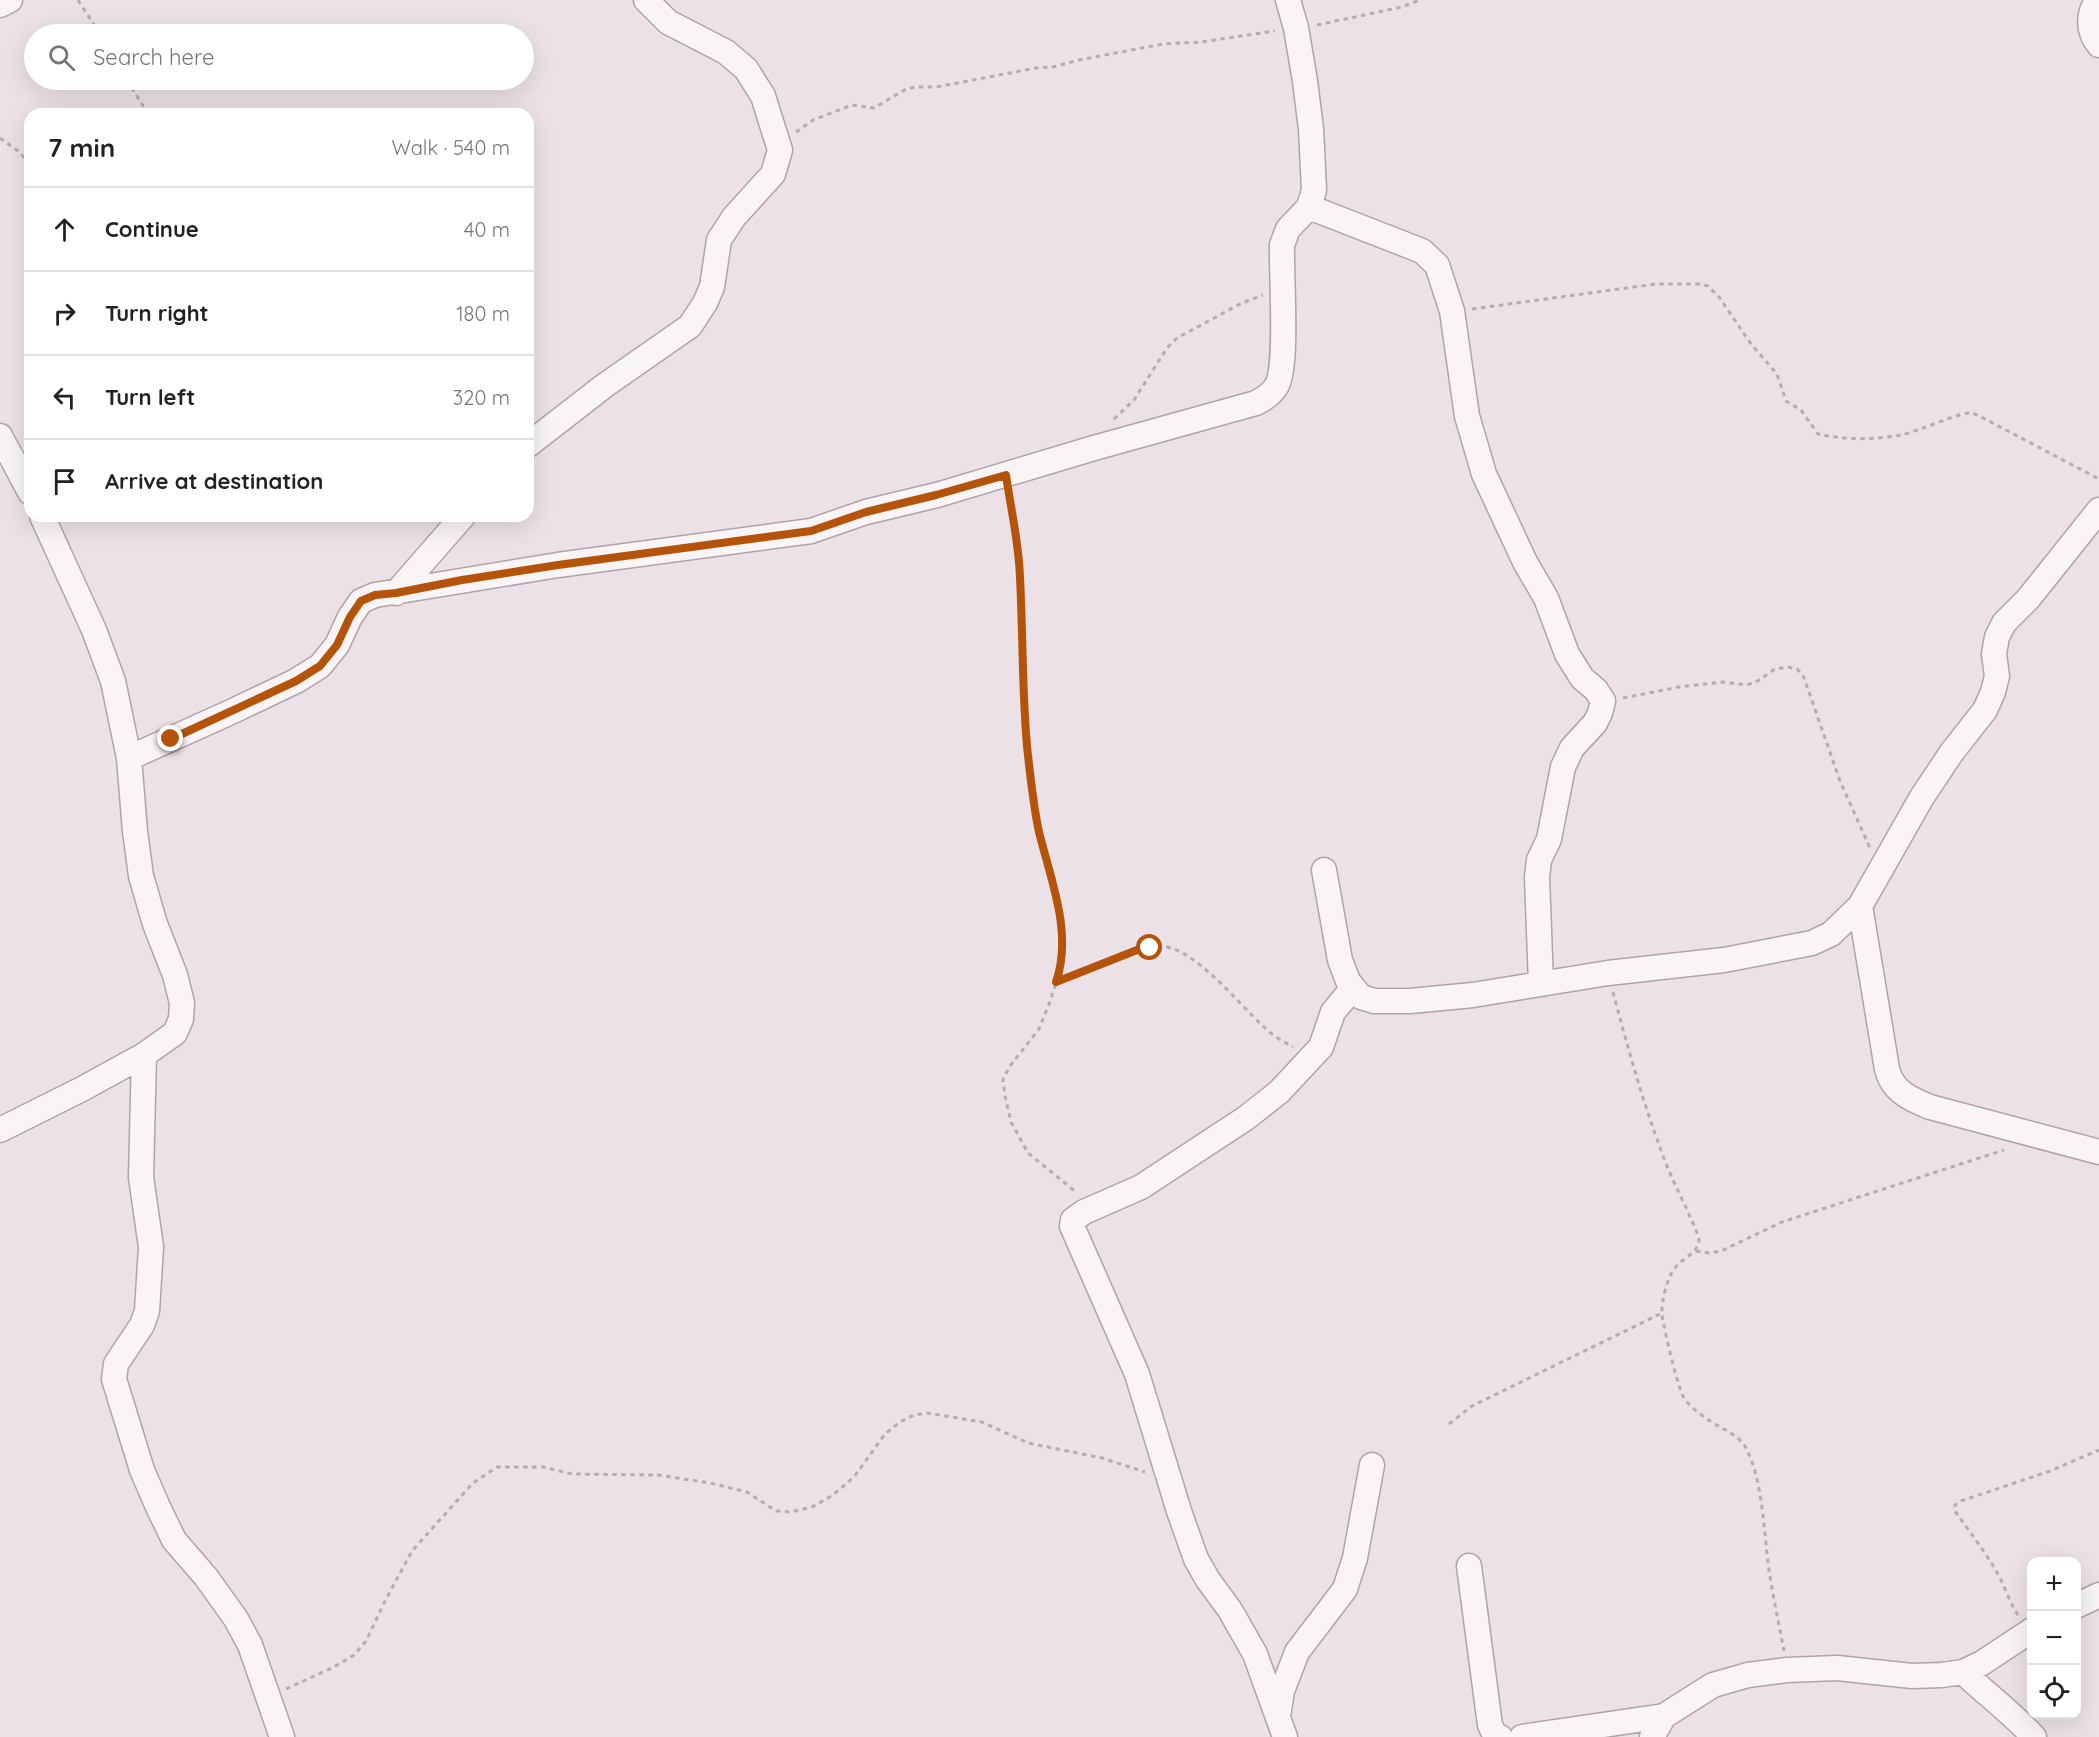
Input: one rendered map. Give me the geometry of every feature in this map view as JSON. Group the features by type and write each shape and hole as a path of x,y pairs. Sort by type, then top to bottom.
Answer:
{"street":[{"path":"0,5 10,0"},
{"path":"534,439 604,386 690,326 712,287 719,240 734,217 773,174 780,150 763,96 746,69 726,52 668,22 646,0"},
{"path":"129,758 296,681 320,666 337,645 350,617 361,601 375,595 526,570 811,531 866,512 936,495 1256,403 1270,395 1278,383 1283,363 1282,245 1288,229 1309,207 1314,190 1311,129 1296,28 1288,0"},
{"path":"2098,0 2091,9 2091,32 2099,45"},
{"path":"1309,207 1422,251 1437,265 1452,312 1467,416 1484,474 1525,561 1546,598 1567,654 1582,678 1596,690 1603,701 1595,723 1572,748 1563,768 1550,839 1539,860 1537,877 1540,984"},
{"path":"0,436 24,481"},
{"path":"1324,870 1340,960 1348,981 1361,997 1374,1001 1410,1001 1473,995 1608,973 1724,960 1812,943 1831,934 1860,906 1928,788 1985,710 1997,676 1994,654 1997,637 2004,623 2028,598 2099,510"},
{"path":"0,1130 144,1055 175,1033 181,1019 182,1003 175,975 155,924 141,876 129,758 109,671 94,630 45,522"},
{"path":"396,593 458,522"},
{"path":"1860,906 1887,1069 1889,1079 1896,1089 1914,1101 1930,1107 2099,1152"},
{"path":"1282,1727 1256,1654 1196,1560 1137,1374 1072,1226 1073,1220 1094,1208 1141,1187 1246,1118 1279,1092 1321,1047 1333,1012 1353,988"},
{"path":"144,1055 141,1177 151,1247 147,1311 142,1325 116,1364 114,1379 142,1470 158,1507 174,1540 206,1577 236,1618 250,1645 282,1737"},
{"path":"1282,1727 1282,1691 1297,1652 1345,1589 1355,1558 1372,1465"},
{"path":"1469,1566 1490,1725 1495,1735 1500,1737"},
{"path":"2081,1604 2099,1595"},
{"path":"1522,1737 1658,1727 1713,1685 1748,1675 1787,1670 1837,1668 1912,1676 1963,1672 1982,1663 2027,1633"},
{"path":"1963,1672 1991,1699 2014,1716 2034,1737"}],"path":[{"path":"78,0 94,24"},
{"path":"780,150 789,146 796,132 813,120 852,105 874,108 906,89 936,87 1036,68 1053,67 1162,44 1201,42 1296,28 1369,14 1420,0"},
{"path":"133,90 144,108"},
{"path":"0,138 24,158"},
{"path":"1452,312 1656,284 1708,286 1719,297 1751,344 1777,374 1786,401 1801,410 1818,434 1843,439 1899,436 1970,413 2099,479"},
{"path":"1094,448 1110,423 1134,400 1167,348 1176,338 1242,303 1281,289"},
{"path":"1006,475 1017,537 1028,747 1039,829 1056,895 1062,930 1062,966 1039,1029 1010,1066 1003,1079 1005,1096 1011,1122 1028,1154 1094,1208"},
{"path":"1603,701 1664,689 1723,682 1746,685 1756,682 1775,669 1788,667 1797,669 1803,675 1840,782 1879,870"},
{"path":"1056,982 1137,950 1164,946 1180,949 1221,985 1265,1029 1310,1058"},
{"path":"1608,973 1646,1106 1666,1162 1699,1238 1696,1251 1681,1261 1668,1278 1662,1313 1680,1390 1683,1397 1699,1413 1742,1441 1752,1462 1761,1504 1769,1573 1787,1670"},
{"path":"1696,1251 1709,1253 1721,1251 1782,1222 2006,1149"},
{"path":"1449,1424 1472,1406 1662,1313"},
{"path":"268,1697 334,1667 354,1655 366,1641 412,1551 473,1484 497,1467 543,1467 572,1474 658,1475 710,1483 747,1492 776,1511 791,1512 812,1507 833,1495 854,1477 885,1434 900,1422 914,1415 927,1413 982,1422 1028,1443 1102,1458 1171,1482"},
{"path":"2027,1627 2015,1612 2002,1582 1983,1551 1955,1511 1955,1505 1960,1501 2050,1471 2099,1450"}],"route":[{"path":"171,739 296,681 320,666 337,645 350,617 361,601 375,595 558,565 811,531 866,512 1006,475 1017,537 1028,747 1039,829 1056,895 1062,930 1062,966 1056,982 1137,950 1150,948"}]}
